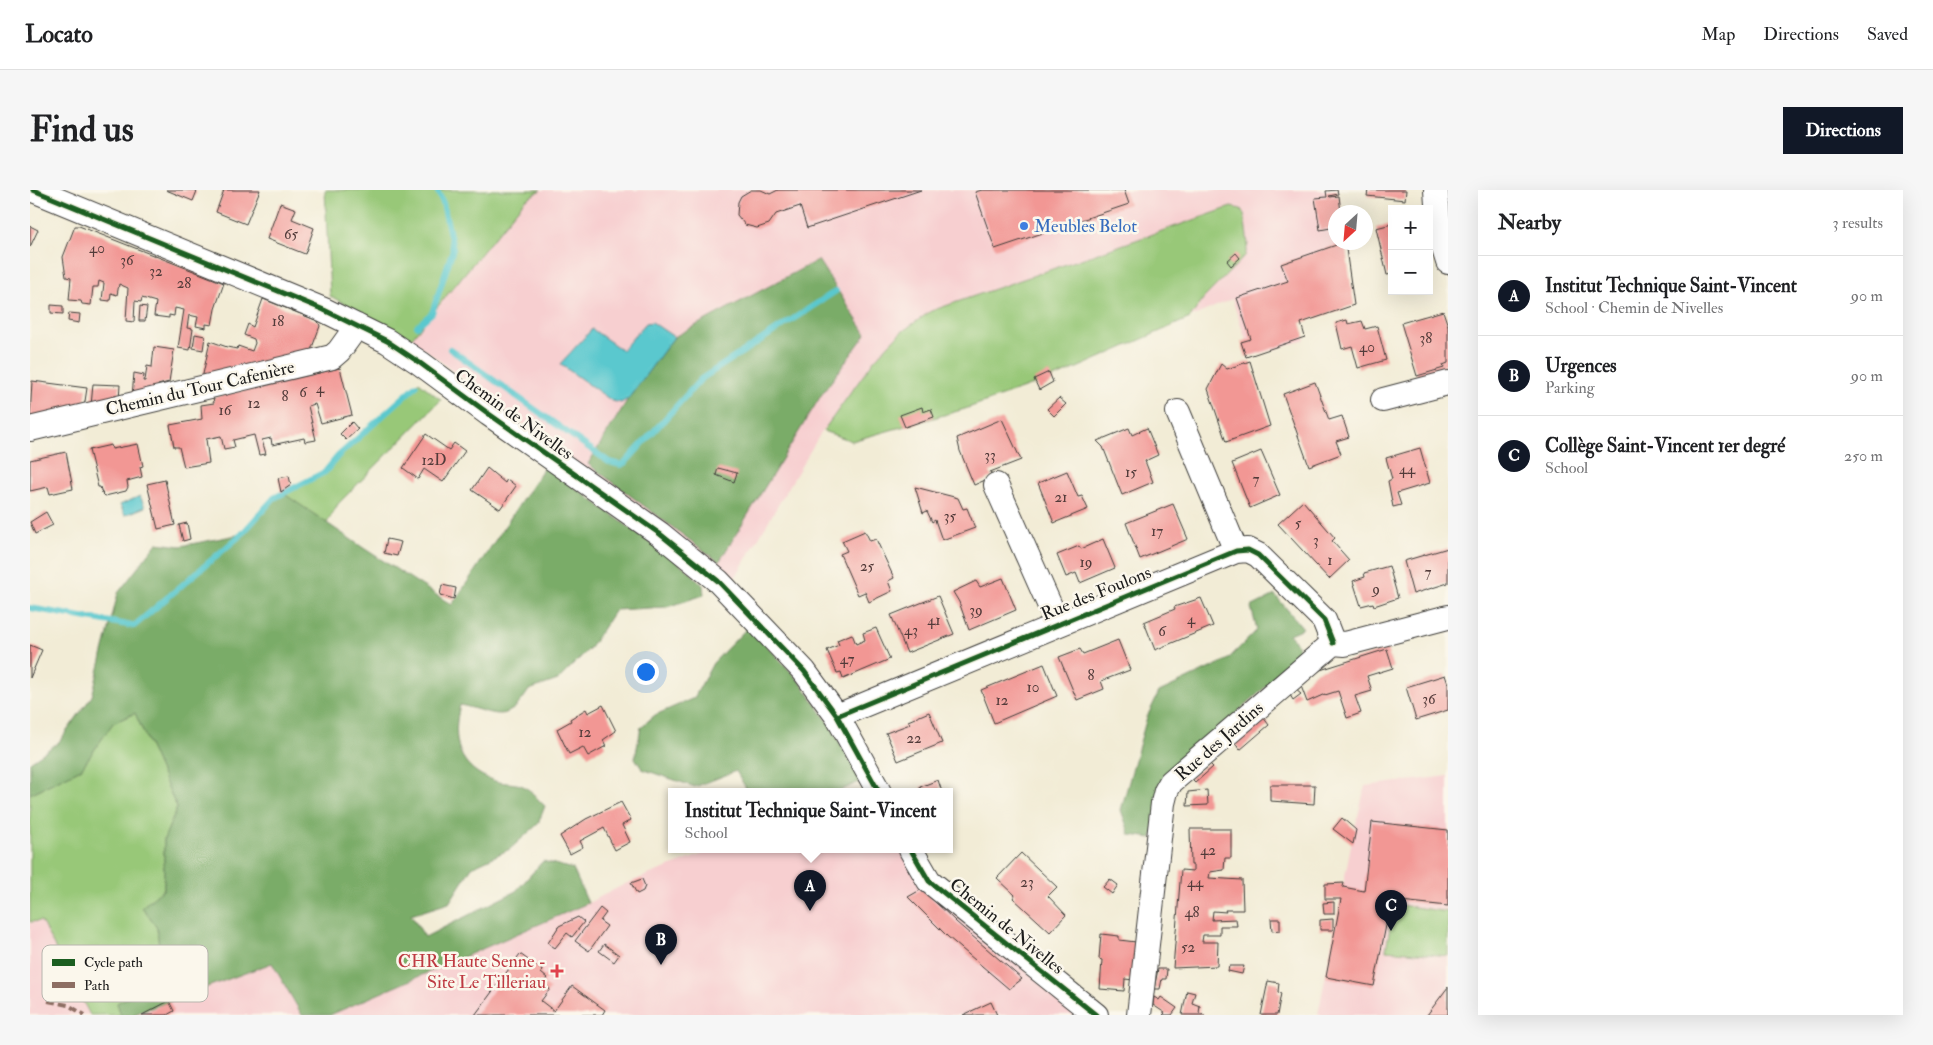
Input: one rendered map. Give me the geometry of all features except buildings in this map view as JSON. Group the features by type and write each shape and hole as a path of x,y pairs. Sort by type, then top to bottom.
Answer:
{"street":[{"name":"Chemin de Nivelles","path":"33,190 286,293 387,341 420,363 660,534 718,581 804,671 837,716 877,788"},
{"path":"1436,190 1439,233 1448,262"},
{"name":"Chemin du Tour Cafenière","path":"30,429 332,357 340,351 357,326"},
{"path":"1383,400 1448,383"},
{"path":"1178,412 1236,551 1248,550 1258,554 1324,620 1333,643 1345,644 1448,617"},
{"name":"Rue des Foulons","path":"996,485 1058,624"},
{"name":"Rue des Foulons","path":"837,716 1236,551"},
{"name":"Rue des Jardins","path":"1139,1015 1163,803 1166,791 1171,782 1333,643"},
{"name":"Chemin de Nivelles","path":"913,853 929,881 1096,1015"}],"shaded area":[{"path":"541,190 1334,190 1337,205 1328,205 1328,250 1344,250 1352,301 1299,318 1305,340 1252,356 1232,299 1061,375 965,409 852,441 822,431 733,581 411,339 525,200"},
{"path":"1448,776 1448,1015 1318,1015 1351,845 1365,786"},
{"path":"705,853 922,853 934,876 1100,1015 330,1015 588,903 627,883"},
{"path":"41,921 54,945 42,945 42,1002 83,1002 90,1015 30,1015 30,923"},
{"path":"272,963 302,1015 132,1015 167,1002 208,1002 208,987"}],"green space":[{"path":"325,190 541,190 525,200 411,339 330,296"},
{"path":"1231,207 1241,209 1244,214 1248,244 1245,256 1203,299 1190,318 1061,375 965,409 852,441 823,431 875,359 900,333 931,311"},
{"path":"818,260 866,334 822,394 719,562 588,464 628,399 674,337"},
{"path":"419,382 441,400 338,504 327,523 283,493 325,472 338,456"},
{"path":"545,466 688,570 703,585 704,595 667,607 615,610 590,648 558,680 529,690 521,702 506,713 491,713 460,705 456,730 460,752 465,761 483,776 495,781 518,784 525,787 545,806 538,824 510,849 472,867 449,903 411,915 425,937 516,891 543,861 573,869 588,903 330,1015 302,1015 272,963 208,987 208,945 159,945 157,928 142,907 164,889 164,839 177,808 135,713 113,723 81,769 30,794 30,762 59,742 92,696 118,593 157,543 181,546 242,534 271,501 283,493 452,605"},
{"path":"1275,595 1303,628 1289,634 1296,642 1301,655 1171,772 1152,838 1130,835 1121,810 1147,717 1159,692 1227,660 1257,630 1251,607"},
{"path":"749,626 801,683 830,725 861,781 846,788 746,788 736,771 695,787 642,769 635,758 641,727 655,715 694,698 713,663"},
{"path":"135,713 177,808 164,839 164,889 142,907 157,928 159,945 54,945 41,921 30,922 30,794 81,769 113,723"},
{"path":"1394,904 1448,912 1448,956 1386,950"},
{"path":"83,1002 119,1002 117,1003 121,1015 90,1015"},
{"path":"167,1002 132,1015 121,1015 117,1003"}],"water":[{"path":"652,322 674,337 628,399 621,403 612,401 560,364 592,329 622,350 646,323"},
{"path":"140,496 145,507 125,515 120,505"}],"waterway":[{"path":"417,326 432,313 453,249 443,203 437,190"},
{"path":"450,349 609,462 621,465 626,462 701,379 836,291"},
{"path":"30,608 134,626 242,534 274,498 325,472 338,456 416,386"}],"marked path":[{"path":"53,1002 68,1005 85,1015"}],"cycle path":[{"path":"33,190 324,310 387,341 420,363 660,534 718,581 804,671 837,716 877,788"},
{"path":"837,716 1236,551 1248,550 1258,555 1324,620 1333,643"},
{"path":"913,853 929,881 1096,1015"}],"place":[{"name":"Meubles Belot","path":"1024,226"},
{"name":"Institut Technique Saint-Vincent","path":"810,911"},
{"name":"Collège Saint-Vincent 1er degré","path":"1391,931"},
{"name":"Urgences","path":"661,965"},
{"name":"CHR Haute Senne - Site Le Tilleriau","path":"557,971"}]}
